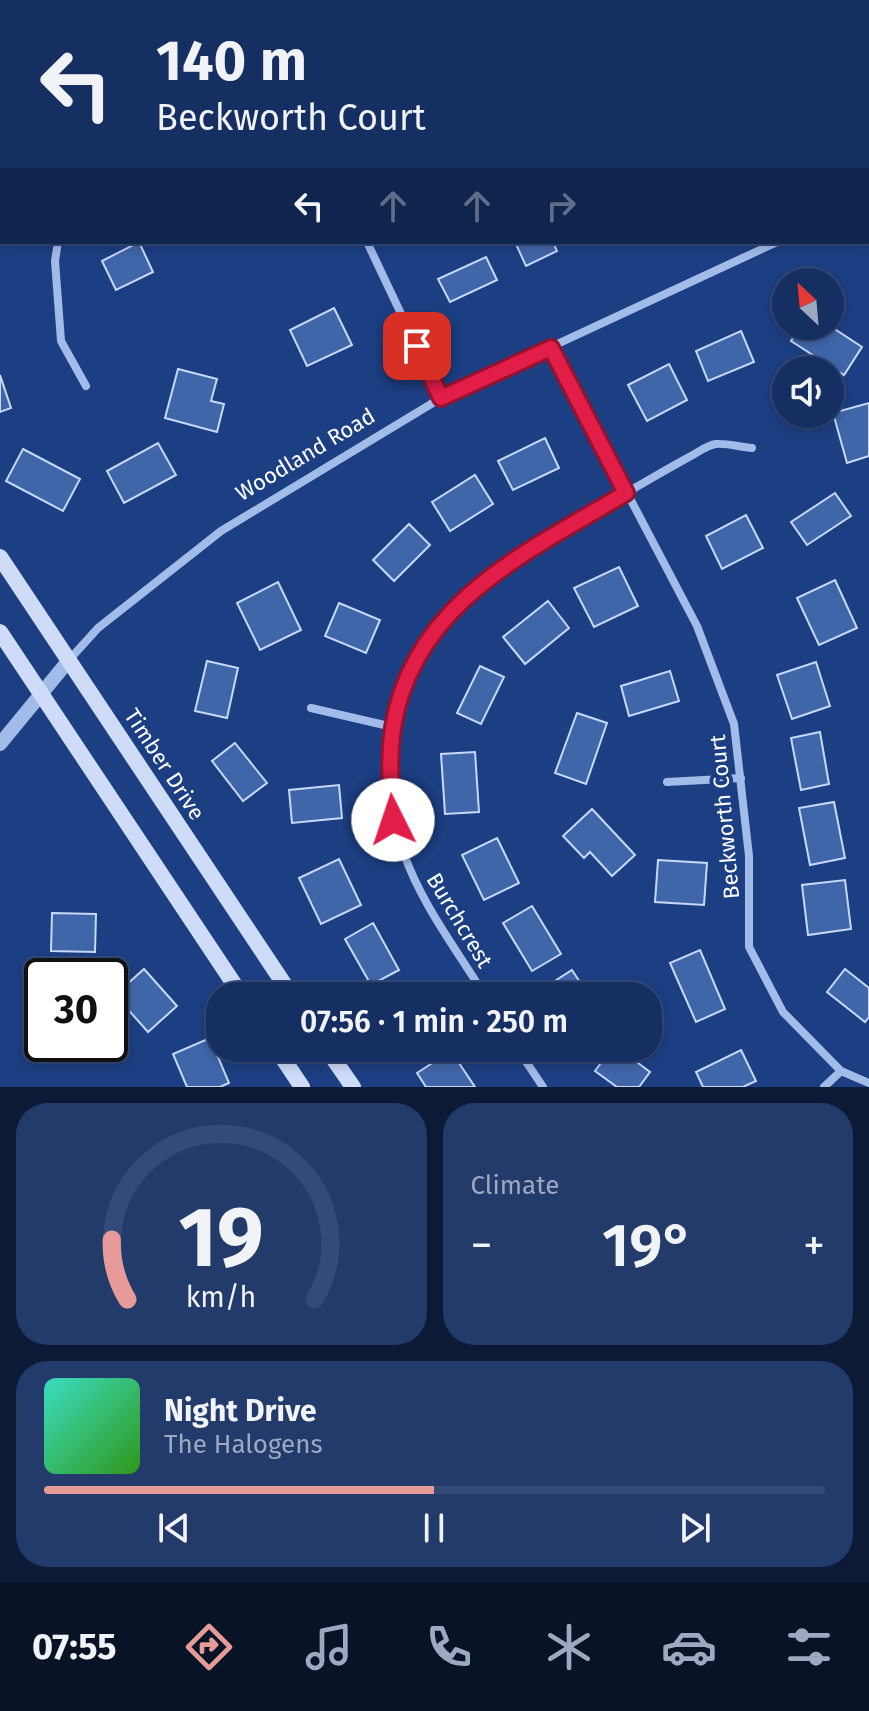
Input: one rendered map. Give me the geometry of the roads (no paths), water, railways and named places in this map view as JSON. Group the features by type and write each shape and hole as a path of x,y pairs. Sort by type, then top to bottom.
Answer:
{"main road":[{"name":"Timber Drive","path":"0,557 283,982"},
{"path":"0,632 233,982"},
{"path":"285,1062 302,1087"},
{"path":"336,1062 353,1087"}],"street":[{"path":"58,244 55,261 61,341 86,386"},
{"path":"368,244 441,398"},
{"name":"Woodland Road","path":"0,744 98,628 221,531 441,398 773,244"},
{"name":"Beckworth Court","path":"551,348 697,626 734,724 749,856 749,947 783,1012 841,1071 869,1083"},
{"name":"Burchcrest","path":"476,982 421,893 404,856 393,820 390,772 393,727 402,692 416,661 443,619 468,593 497,571 713,444 752,448"},
{"path":"311,708 393,727"},
{"path":"667,782 741,778"},
{"path":"526,1062 543,1087"},
{"path":"824,1087 841,1071"}]}
